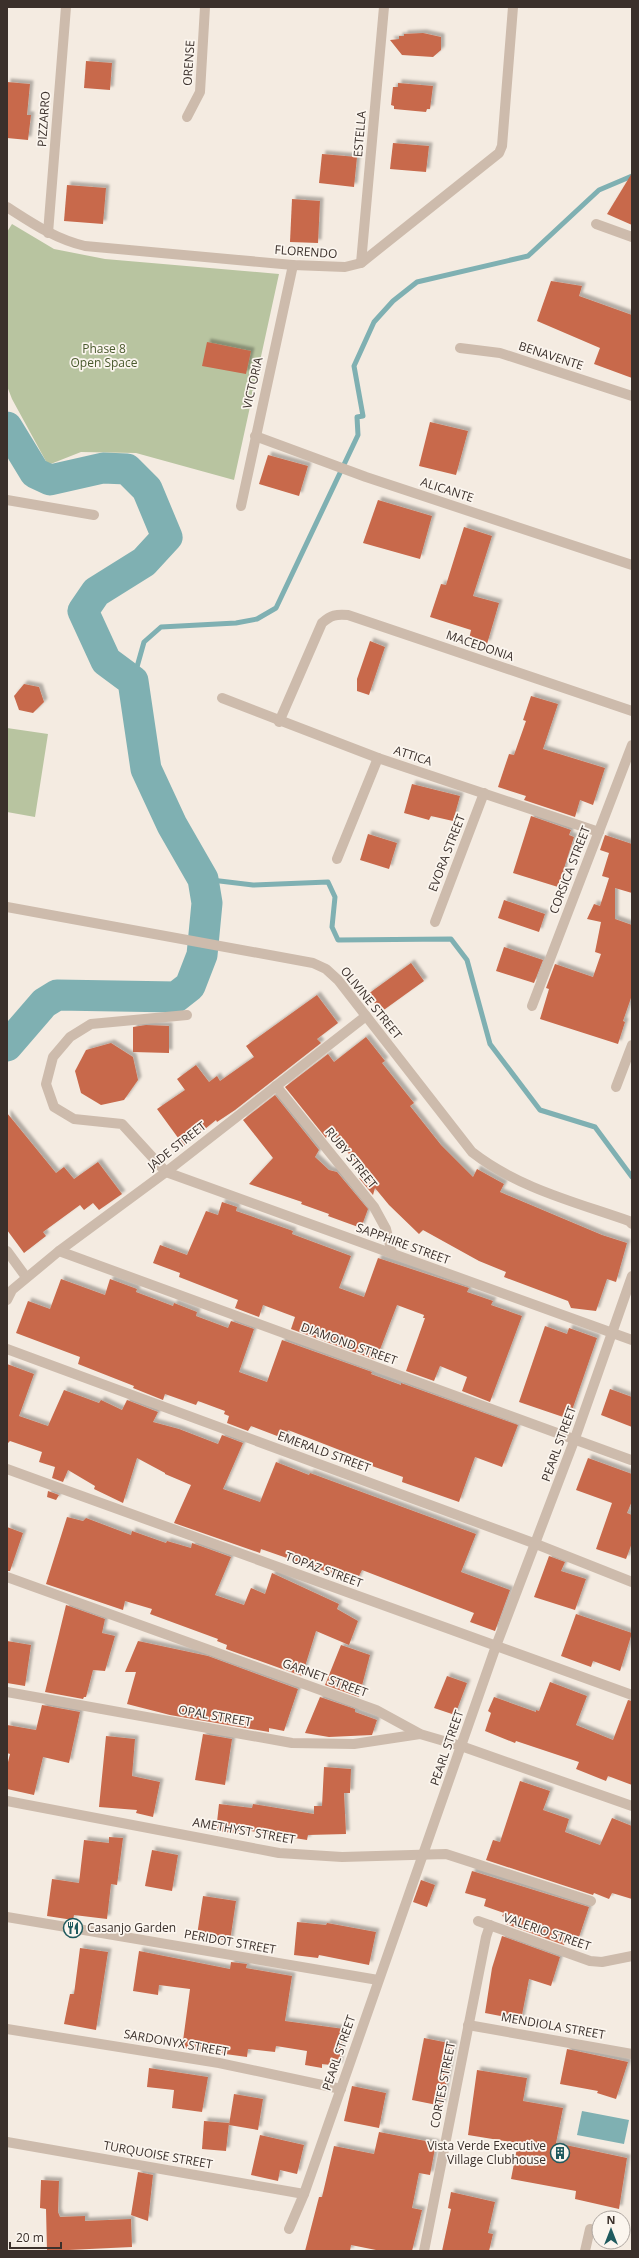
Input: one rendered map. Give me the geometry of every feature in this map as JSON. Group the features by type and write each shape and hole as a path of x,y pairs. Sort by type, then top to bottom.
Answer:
{"street":[{"name":"PIZZARRO","path":"48,233 66,7"},
{"name":"ORENSE","path":"187,117 200,92 205,7"},
{"name":"ESTELLA","path":"361,263 384,7"},
{"name":"FLORENDO","path":"7,207 48,233 65,241 85,246 293,265 345,267 361,263 500,154 502,146 513,7"},
{"path":"596,224 632,237"},
{"name":"VICTORIA","path":"242,506 255,436 293,265"},
{"name":"BENAVENTE","path":"460,348 500,353 632,396"},
{"name":"ALICANTE","path":"255,436 366,477 632,565"},
{"path":"7,500 94,515"},
{"name":"MACEDONIA","path":"279,722 322,623 329,617 337,614 348,615 632,711"},
{"name":"ATTICA","path":"222,698 279,722 378,758 599,832"},
{"name":"CORSICA STREET","path":"532,1006 632,745"},
{"path":"337,859 378,758"},
{"name":"EVORA STREET","path":"435,922 484,793"},
{"name":"OLIVINE STREET","path":"7,907 187,940 228,946 312,963 326,969 338,980 460,1137 485,1162 517,1181 629,1221 632,1224"},
{"path":"166,1172 122,1124 74,1119 54,1107 46,1084 53,1057 70,1037 91,1024 187,1015"},
{"name":"JADE STREET","path":"7,1300 12,1290 26,1277 166,1172 366,1016"},
{"path":"616,1087 632,1045"},
{"name":"RUBY STREET","path":"276,1086 374,1207 386,1229 392,1253"},
{"name":"SAPPHIRE STREET","path":"166,1172 632,1340"},
{"path":"7,1251 26,1277"},
{"name":"DIAMOND STREET","path":"59,1251 631,1460"},
{"name":"PEARL STREET","path":"289,2229 304,2194 496,1646 536,1544 613,1333 632,1276"},
{"name":"EMERALD STREET","path":"7,1349 536,1544 632,1582"},
{"name":"TOPAZ STREET","path":"7,1469 632,1695"},
{"name":"GARNET STREET","path":"7,1577 376,1710 420,1734 461,1746 632,1806"},
{"name":"OPAL STREET","path":"7,1692 292,1743 354,1744 420,1734"},
{"name":"AMETHYST STREET","path":"7,1801 279,1852 342,1857 446,1854 591,1901"},
{"name":"PERIDOT STREET","path":"7,1917 378,1980"},
{"name":"VALERIO STREET","path":"478,1921 590,1961 602,1962 632,1956"},
{"name":"CORTES STREET","path":"424,2251 468,2025 486,1937 490,1926"},
{"name":"MENDIOLA STREET","path":"468,2025 632,2054"},
{"name":"SARDONYX STREET","path":"7,2029 219,2063 341,2089"},
{"name":"TURQUOISE STREET","path":"7,2142 304,2194"},
{"path":"585,2251 590,2229"}],"green space":[{"name":"Phase 8 Open Space","path":"12,224 54,249 105,259 279,274 234,480 136,453 81,452 48,465 12,399 7,386 7,232"},
{"path":"7,728 48,734 35,817 7,812"}],"water":[{"path":"582,2111 629,2120 624,2144 577,2135"}],"building":[{"path":"423,33 441,37 441,50 433,57 402,55 390,40 399,39 399,36 404,36 404,34"},
{"path":"86,61 112,63 110,90 84,88"},
{"path":"7,82 30,84 27,115 31,115 28,140 7,138"},
{"path":"398,83 433,86 430,109 427,109 426,112 394,109 394,106 391,105 393,87 398,87"},
{"path":"393,143 429,146 426,172 390,169"},
{"path":"322,154 357,157 354,187 319,183"},
{"path":"632,173 632,225 607,214"},
{"path":"67,185 106,188 103,224 64,221"},
{"path":"292,199 320,201 318,243 290,242"},
{"path":"551,281 582,286 579,296 632,315 632,378 594,364 600,348 537,321"},
{"path":"207,342 251,351 246,374 202,366"},
{"path":"430,422 468,431 456,475 419,466"},
{"path":"268,455 308,466 299,496 259,484"},
{"path":"378,500 432,516 420,559 363,543"},
{"path":"464,527 492,536 473,596 499,603 487,644 469,639 471,630 430,617 441,584 446,585"},
{"path":"370,641 385,647 369,695 357,691 357,679"},
{"path":"24,684 39,687 44,702 33,713 19,710 14,696"},
{"path":"531,696 558,704 543,749 605,768 593,805 580,800 575,817 524,800 526,796 498,787 509,754 514,755 526,721 523,720"},
{"path":"412,784 460,796 453,821 431,816 429,820 404,813"},
{"path":"531,816 571,830 569,835 574,837 558,887 513,873"},
{"path":"368,834 397,843 389,869 360,860"},
{"path":"605,835 632,844 632,893 615,888 615,919 632,925 632,995 623,1021 625,1022 618,1044 540,1019 549,989 546,988 555,964 593,977 601,954 595,952 601,922 587,919 594,904 600,906 609,878 602,876 609,853 600,850"},
{"path":"504,900 545,914 539,932 498,918"},
{"path":"504,947 543,960 534,983 496,971"},
{"path":"411,963 424,981 381,1012 368,994"},
{"path":"317,995 338,1023 317,1039 321,1043 235,1110 217,1122 216,1120 184,1146 157,1109 185,1090 177,1079 196,1065 209,1082 217,1076 220,1081 254,1057 246,1046"},
{"path":"146,1025 169,1026 169,1053 133,1052 133,1027"},
{"path":"366,1037 385,1061 382,1063 414,1103 410,1106 441,1145 473,1177 477,1169 504,1184 500,1192 602,1235 627,1243 616,1282 607,1279 596,1311 571,1308 568,1301 504,1277 506,1272 479,1261 423,1230 419,1234 389,1205 375,1188 373,1195 359,1178 371,1182 330,1130 326,1138 285,1087 328,1054 334,1062"},
{"path":"111,1043 133,1057 138,1080 124,1100 101,1105 81,1093 75,1071 86,1050"},
{"path":"275,1095 319,1150 315,1157 329,1170 337,1172 368,1209 361,1228 328,1216 329,1214 301,1204 302,1202 249,1184 273,1158 243,1120"},
{"path":"7,1113 56,1173 64,1167 74,1179 98,1162 122,1194 99,1210 93,1203 84,1210 80,1205 43,1232 46,1236 24,1253 7,1230"},
{"path":"222,1202 237,1207 236,1211 293,1231 292,1234 351,1256 339,1288 364,1297 378,1258 469,1288 467,1292 493,1301 491,1305 522,1316 490,1402 462,1391 467,1377 440,1366 434,1381 406,1371 425,1318 423,1318 424,1315 397,1305 376,1360 291,1329 295,1317 263,1305 259,1317 235,1308 238,1300 179,1277 180,1273 153,1263 160,1245 187,1255 206,1211 218,1215"},
{"path":"61,1279 105,1295 110,1279 137,1289 136,1292 173,1306 174,1303 197,1312 196,1316 228,1328 231,1321 254,1329 239,1372 267,1382 282,1340 372,1372 371,1374 401,1385 401,1383 518,1425 502,1467 475,1457 459,1502 402,1482 403,1477 372,1466 373,1463 288,1430 285,1439 251,1426 248,1431 227,1423 229,1416 224,1414 225,1411 198,1401 196,1405 165,1394 163,1400 133,1388 134,1386 78,1364 80,1357 16,1333 28,1301 50,1309"},
{"path":"545,1326 567,1334 569,1328 597,1338 569,1419 519,1402"},
{"path":"7,1364 34,1374 19,1416 48,1426 64,1390 99,1403 101,1400 122,1410 127,1400 158,1412 153,1422 179,1429 218,1444 222,1435 243,1443 223,1489 260,1502 276,1462 476,1534 461,1572 510,1590 495,1631 470,1622 474,1613 362,1570 356,1582 261,1549 260,1553 174,1523 191,1485 165,1474 137,1458 123,1503 94,1489 95,1486 68,1470 63,1482 52,1478 55,1467 39,1462 42,1452 10,1441 7,1444"},
{"path":"610,1389 632,1397 632,1427 601,1415"},
{"path":"588,1458 632,1474 632,1501 627,1513 632,1515 632,1543 626,1559 596,1549 612,1503 576,1490"},
{"path":"48,1491 59,1495 56,1500 47,1497"},
{"path":"67,1517 83,1521 86,1518 131,1535 132,1531 166,1543 167,1541 191,1548 192,1543 231,1557 215,1595 244,1605 251,1588 265,1594 272,1573 339,1604 337,1609 358,1621 349,1645 316,1631 302,1676 226,1649 227,1645 217,1641 218,1639 150,1614 152,1609 125,1601 123,1610 46,1584"},
{"path":"7,1527 23,1533 10,1571 7,1571"},
{"path":"549,1556 565,1562 561,1571 586,1579 575,1610 534,1597"},
{"path":"66,1605 105,1619 102,1633 115,1636 105,1671 93,1670 86,1697 83,1699 45,1692"},
{"path":"576,1614 632,1633 620,1671 593,1661 591,1667 561,1656"},
{"path":"7,1641 31,1645 25,1686 7,1683"},
{"path":"138,1641 208,1656 298,1689 284,1731 269,1728 269,1732 170,1715 127,1704 136,1672 125,1672"},
{"path":"341,1645 370,1655 359,1697 325,1685"},
{"path":"447,1676 467,1683 455,1715 434,1708"},
{"path":"550,1682 587,1696 576,1725 613,1740 628,1700 632,1701 632,1785 608,1776 606,1781 576,1769 579,1762 516,1741 515,1743 485,1731 491,1713 488,1711 494,1697 536,1712 536,1710 539,1711"},
{"path":"320,1697 355,1709 355,1712 377,1720 372,1735 329,1737 305,1733"},
{"path":"42,1705 80,1712 69,1763 43,1757 34,1795 7,1789 7,1766 10,1754 7,1753 7,1725 36,1730"},
{"path":"203,1734 232,1739 225,1785 195,1780"},
{"path":"106,1736 135,1739 132,1776 160,1782 153,1817 136,1813 137,1810 99,1807"},
{"path":"324,1767 351,1769 350,1793 344,1793 346,1834 308,1835 307,1840 244,1830 243,1834 216,1831 219,1804 252,1808 253,1804 314,1814 314,1806 322,1806"},
{"path":"520,1781 550,1791 543,1810 569,1819 565,1832 600,1845 612,1818 632,1826 632,1899 612,1893 609,1899 594,1893 593,1895 486,1860 493,1840 500,1842"},
{"path":"109,1837 123,1838 117,1885 111,1884 107,1919 74,1915 73,1920 47,1916 52,1879 79,1883 84,1840 109,1843"},
{"path":"152,1850 178,1855 172,1891 145,1886"},
{"path":"472,1871 589,1907 578,1940 567,1936 564,1945 506,1924 508,1918 502,1916 504,1913 484,1906 486,1899 465,1893"},
{"path":"421,1880 435,1885 427,1907 413,1902"},
{"path":"203,1896 236,1901 230,1941 197,1935"},
{"path":"297,1922 326,1925 327,1923 376,1932 369,1965 319,1955 318,1958 294,1955"},
{"path":"502,1936 560,1957 551,1986 529,1979 521,2020 485,2013 492,1968"},
{"path":"80,1948 108,1952 96,2030 64,2024 70,1994 74,1994"},
{"path":"139,1951 230,1969 231,1962 247,1964 246,1968 292,1976 285,2021 344,2029 339,2066 322,2064 322,2068 305,2065 307,2051 276,2046 275,2052 248,2049 247,2057 182,2048 190,1989 159,1985 158,1995 133,1991"},
{"path":"424,2038 454,2044 442,2106 412,2100"},
{"path":"567,2049 628,2062 616,2099 597,2093 598,2091 560,2084"},
{"path":"149,2068 208,2077 202,2112 172,2108 174,2090 147,2087"},
{"name":"Vista Verde Executive Village Clubhouse","path":"477,2070 527,2078 523,2101 563,2108 556,2143 627,2158 619,2209 575,2199 576,2191 511,2179 518,2143 468,2135"},
{"path":"352,2086 386,2093 379,2128 344,2121"},
{"path":"234,2094 263,2099 258,2130 229,2125"},
{"path":"204,2121 229,2123 226,2151 202,2149"},
{"path":"379,2132 436,2143 430,2175 419,2173 412,2208 422,2210 412,2251 381,2251 351,2245 350,2251 305,2251 319,2197 322,2197 334,2146 374,2154"},
{"path":"260,2135 304,2145 297,2174 280,2170 278,2181 251,2175"},
{"path":"138,2172 153,2175 148,2221 131,2215"},
{"path":"41,2180 59,2181 58,2212 60,2217 85,2216 85,2221 131,2219 132,2247 47,2251 46,2209 40,2208"},
{"path":"451,2192 495,2202 488,2233 493,2234 489,2251 442,2251 451,2209 448,2208"}],"waterway":[{"path":"133,681 144,642 161,627 236,623 257,619 276,608 358,435 357,417 363,416 354,366 374,322 393,301 417,282 528,256 599,190 632,176"},
{"path":"7,427 35,473 50,480 103,468 127,469 147,489 167,537 144,562 96,592 83,611 106,661 133,681 146,769 172,825 203,879 207,903 202,955 190,986 176,997 57,995 44,1003 7,1046"},
{"path":"203,879 253,885 328,882 335,897 332,927 338,940 451,939 467,960 490,1044 540,1110 595,1127 632,1177"}],"place":[{"name":"Casanjo Garden","path":"73,1928"},
{"name":"Vista Verde Executive Village Clubhouse","path":"560,2153"}]}
